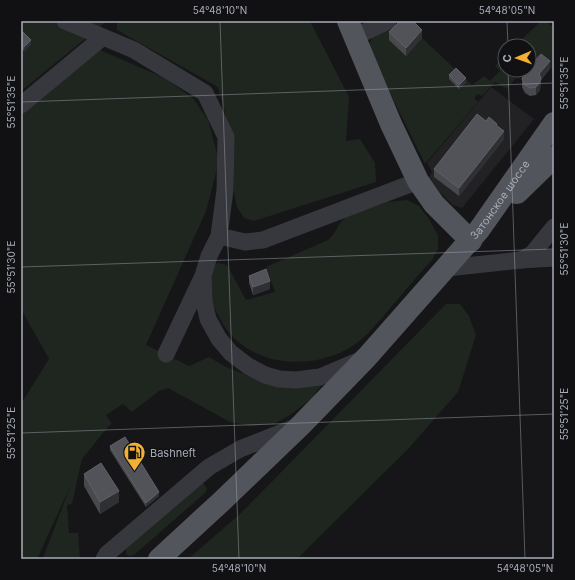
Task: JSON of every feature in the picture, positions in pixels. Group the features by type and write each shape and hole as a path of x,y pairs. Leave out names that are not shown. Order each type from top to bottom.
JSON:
{"main road":[{"path":"159,559 302,425 367,357 475,236 434,204 418,181 391,124 351,29"},
{"name":"Затонское шоссе","path":"475,236 554,123"},
{"name":"Затонское шоссе","path":"475,236 554,157"}],"lane":[{"path":"65,21 134,50 205,93 226,137 225,190 219,236 209,256 203,276 166,354"},
{"path":"351,29 388,21"},
{"path":"21,105 103,37"},
{"path":"219,236 245,242 263,240 418,181"},
{"path":"521,260 532,254 554,227"},
{"path":"447,268 554,258"},
{"path":"203,276 204,301 208,319 219,339 231,354 253,369 265,375 279,379 296,380 320,377 367,357"},
{"path":"104,559 107,554 209,466 240,449 302,425"}],"shaded area":[{"path":"21,21 107,21 21,91"},
{"path":"117,21 310,21 349,97 346,141 360,139 375,163 376,182 254,221 244,218 237,207 234,193 233,142 218,87 117,30"},
{"path":"541,21 545,21 554,28 554,70 537,61 537,38 523,38"},
{"path":"404,22 406,56 422,38 472,85 484,76 490,81 497,74 497,78 516,78 507,89 495,82 482,96 478,94 474,98 478,102 425,164 368,48 373,35"},
{"path":"98,49 164,78 193,98 208,120 219,161 206,211 146,345 189,366 209,357 226,367 269,384 324,382 311,399 290,415 274,424 252,426 230,422 168,388 159,391 132,412 123,404 106,415 112,424 82,459 72,504 67,505 69,533 78,533 80,559 43,558 70,487 37,559 21,559 21,404 49,359 21,309 21,107"},
{"path":"491,87 534,119 462,208 453,205 427,180 432,172 427,163"},
{"path":"407,200 419,206 429,219 438,235 438,249 432,260 373,328 351,347 334,355 316,360 297,362 278,360 260,355 244,346 230,333 219,317 211,297 209,285 212,267 218,263 227,265 246,300 275,292 266,267 328,240 347,216 388,202"},
{"path":"446,304 460,304 469,316 476,335 458,392 409,448 297,559 188,559 240,514"},
{"path":"202,482 207,488 206,492 134,555 129,556 126,554 126,549"}],"building":[{"path":"400,21 413,21 422,30 406,48 389,32"},
{"path":"21,30 31,40 24,47 21,44"},
{"path":"541,54 550,61 539,74 541,78 540,82 536,87 530,88 525,85 522,79 537,78 537,59"},
{"path":"456,68 466,78 459,85 449,75"},
{"path":"477,114 486,121 489,117 504,131 459,188 434,169"},
{"path":"266,269 270,281 253,287 249,276"},
{"path":"125,437 159,492 146,503 110,446"},
{"path":"101,463 119,491 100,502 84,474"}],"place":[{"name":"Bashneft","path":"135,472"}]}
